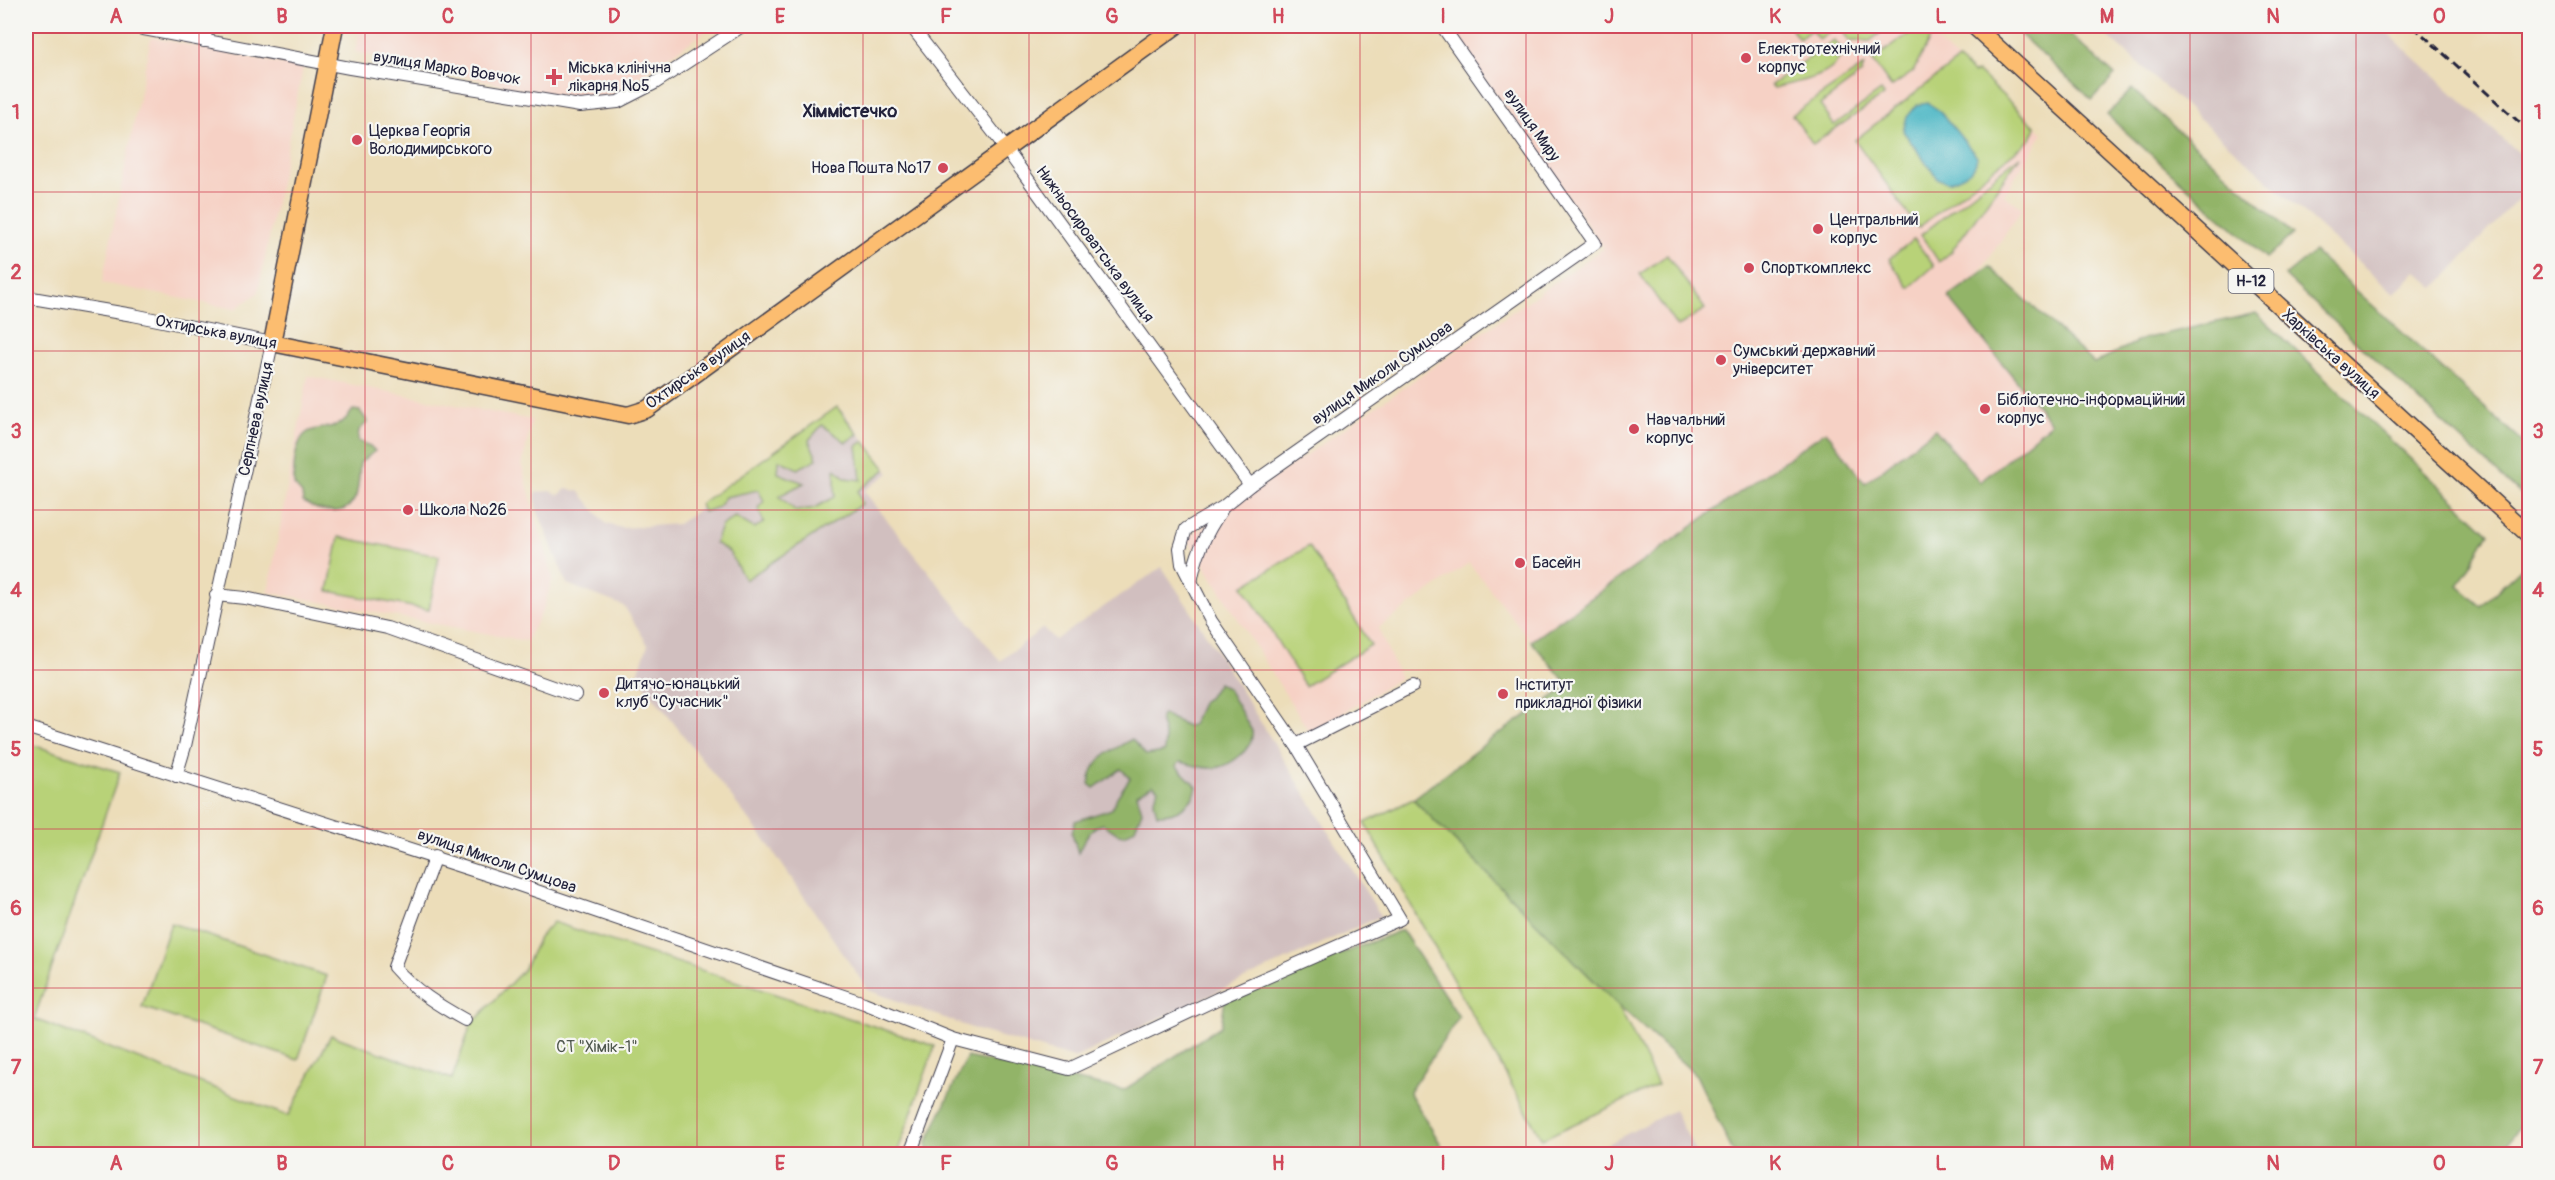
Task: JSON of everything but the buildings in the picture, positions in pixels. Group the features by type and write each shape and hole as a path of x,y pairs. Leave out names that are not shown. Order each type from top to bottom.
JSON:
{"main road":[{"name":"Серпнева вулиця","path":"272,343 335,26"},
{"name":"Охтирська вулиця","path":"272,343 628,415 647,409 1176,26"},
{"name":"Харківська вулиця","path":"1974,26 2529,536"}],"street":[{"name":"вулиця Марко Вовчок","path":"128,26 327,64 580,106 618,102 655,83 742,26"},
{"path":"204,41 207,26"},
{"name":"Нижньосироватська вулиця","path":"911,26 1005,148 1250,485"},
{"name":"вулиця Миру","path":"1442,26 1595,243"},
{"name":"вулиця Миколи Сумцова","path":"1190,584 1182,564 1180,548 1186,528 1223,507 1250,485 1595,243"},
{"name":"Охтирська вулиця","path":"26,297 133,315 272,343"},
{"name":"Серпнева вулиця","path":"176,776 186,746 216,595 272,343"},
{"path":"1223,507 1211,525 1194,565 1190,584 1211,621 1296,745 1413,686"},
{"path":"216,595 245,598 387,628 575,695"},
{"name":"вулиця Миколи Сумцова","path":"26,728 435,856 864,1003 953,1039 1069,1069 1217,999 1400,919 1296,745"},
{"path":"435,856 394,967 409,984 432,1002 465,1020"},
{"path":"910,1155 953,1039"}],"shaded area":[{"name":"Міська клінічна лікарня №5","path":"360,26 714,26 612,95 586,99 540,93 355,52"},
{"name":"Сумський державний університет","path":"1447,26 1919,26 1973,73 1978,72 2043,133 2004,195 2023,208 1977,276 1948,297 2052,423 1980,482 1935,429 1866,483 1825,431 1531,641 1469,563 1378,628 1400,678 1310,733 1187,538 1604,248"},
{"path":"2097,26 2380,26 2529,163 2529,187 2435,288 2416,271 2394,294"},
{"path":"151,37 303,68 258,293 235,309 102,283"},
{"name":"Школа №26","path":"308,376 532,420 522,466 553,578 543,610 526,641 268,592"},
{"path":"842,411 889,473 864,491 1000,661 1043,628 1055,640 1162,567 1381,916 1074,1058 977,1030 868,990 768,844 637,676 648,645 624,606 567,584 536,507 536,492 551,491 559,495 566,489 579,491 606,524 622,528 678,524","holes":["1218,683 1228,689 1252,731 1253,737 1247,749 1226,764 1213,769 1181,762 1154,802 1158,789 1153,785 1137,794 1118,834 1103,824 1097,825 1088,834 1078,852 1072,833 1075,821 1112,809 1130,778 1121,769 1146,755 1164,752 1165,738 1160,719 1163,715 1187,726 1193,725 1203,701 1208,698"]},
{"path":"1674,1110 1697,1154 1587,1154"}],"green space":[{"path":"1789,26 1824,26 1829,33 1819,40 1811,30 1799,39"},
{"path":"1838,26 1889,26 1870,41 1849,40"},
{"path":"1920,26 1931,37 1913,72 1891,87 1872,60"},
{"path":"2011,26 2061,26 2115,75 2092,100"},
{"path":"1834,40 1842,50 1833,67 1816,77 1774,88 1771,85"},
{"path":"1958,60 1973,73 1978,72 2036,127 2031,139 1918,228 1855,140"},
{"path":"1864,66 1861,74 1820,105 1834,125 1881,91 1884,95 1813,144 1792,115"},
{"path":"2132,89 2293,234 2266,258 2107,115"},
{"path":"2020,156 1951,252 1939,262 1921,235"},
{"path":"1914,239 1934,266 1909,288 1889,259"},
{"path":"2314,252 2529,448 2529,502 2285,276"},
{"path":"1667,255 1705,309 1677,327 1640,274"},
{"path":"1990,267 2094,363 2143,339 2256,313 2489,533 2458,586 2481,606 2525,565 2529,569 2529,1114 2499,1154 1734,1154 1696,1075 1618,1005 1413,799 1487,742 1569,686 1531,641 1826,431 1865,483 1935,429 1980,482 2051,423 1948,297"},
{"path":"837,407 858,434 846,442 822,425 809,440 817,459 798,469 779,460 778,473 804,483 779,496 796,511 814,508 835,497 835,468 845,478 861,480 857,446 864,441 886,469 858,491 862,504 745,580 729,552 715,543 721,526 735,517 754,528 764,523 758,508 764,501 758,490 725,497 718,507 703,512 700,504"},
{"path":"353,410 360,411 368,422 359,430 358,441 375,451 360,463 356,496 352,503 339,511 317,509 303,502 302,494 294,485 298,445 307,433 339,424"},
{"path":"339,537 439,556 429,610 328,591"},
{"path":"1309,546 1371,645 1305,686 1243,586"},
{"path":"1218,683 1228,689 1252,731 1250,744 1246,750 1234,760 1220,767 1201,767 1180,762 1176,766 1197,787 1195,794 1187,804 1170,813 1157,814 1154,802 1158,789 1153,785 1137,794 1142,811 1135,828 1125,835 1118,834 1103,824 1098,826 1088,835 1078,853 1072,833 1075,821 1112,809 1130,778 1121,769 1094,788 1089,784 1098,761 1132,739 1146,755 1164,752 1165,738 1160,719 1163,714 1187,726 1192,725 1203,701 1208,698"},
{"name":"СТ \"Хімік-1\"","path":"26,743 120,772 34,1019 288,1116 331,1035 452,1079 471,1025 524,969 539,938 553,922 935,1046 897,1154 26,1154"},
{"path":"1413,799 1618,1005 1658,1085 1542,1139 1365,823"},
{"path":"171,923 327,976 298,1060 142,1007"},
{"path":"1402,930 1459,1017 1409,1092 1443,1148 1455,1154 929,1154 926,1144 967,1057 1124,1090 1221,1026 1225,999"}],"water":[{"path":"1928,103 1940,111 1977,157 1971,170 1949,182 1938,179 1903,131 1907,117 1917,105"}],"railway":[{"path":"2413,26 2530,132"}],"place":[{"name":"Електротехнічний корпус","path":"1746,58"},
{"name":"Міська клінічна лікарня №5","path":"554,77"},
{"name":"Церква Георгія Володимирського","path":"357,140"},
{"name":"Нова Пошта №17","path":"943,168"},
{"name":"Центральний корпус","path":"1818,229"},
{"name":"Спорткомплекс","path":"1749,268"},
{"name":"Сумський державний університет","path":"1721,360"},
{"name":"Бібліотечно-інформаційний корпус","path":"1985,409"},
{"name":"Навчальний корпус","path":"1634,429"},
{"name":"Школа №26","path":"408,510"},
{"name":"Басейн","path":"1520,563"},
{"name":"Дитячо-юнацький клуб \"Сучасник\"","path":"604,693"},
{"name":"Інститут прикладної фізики","path":"1503,694"}],"district":[{"name":"Хіммістечко","path":"850,111"}]}
